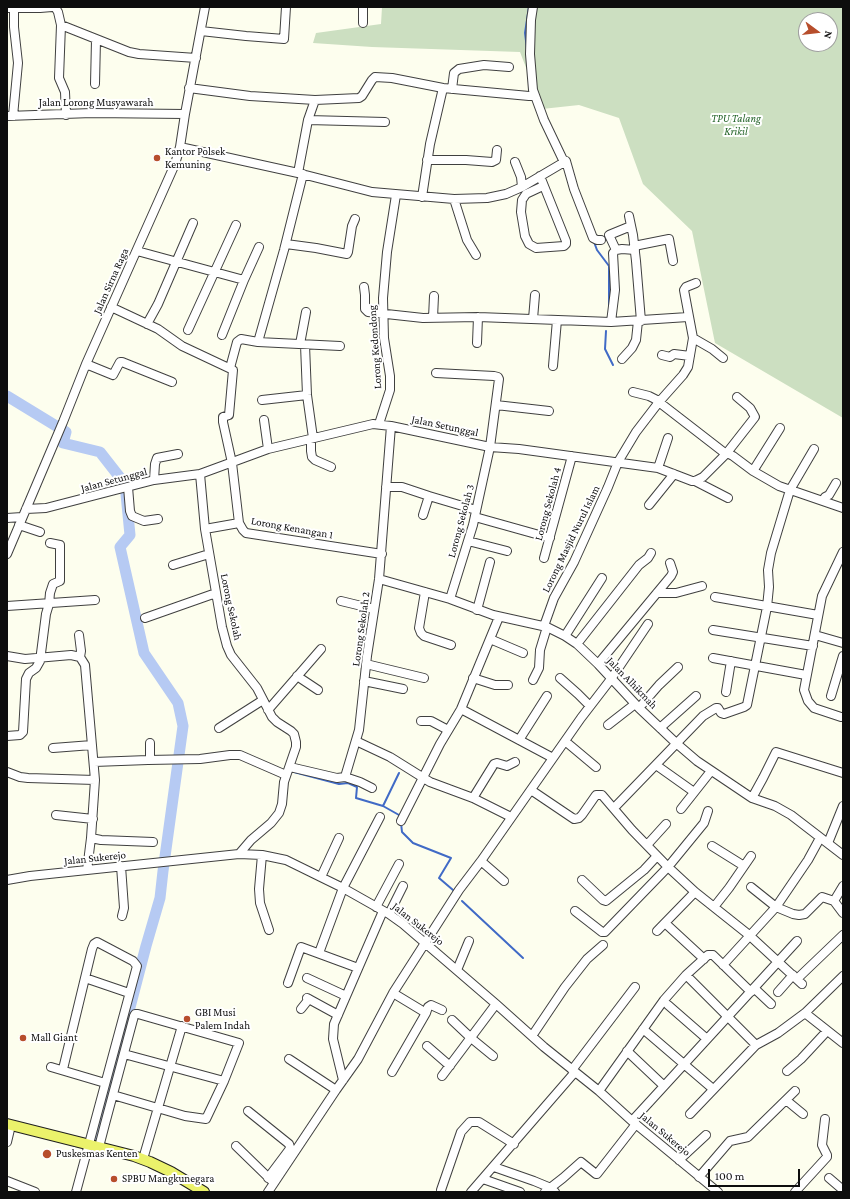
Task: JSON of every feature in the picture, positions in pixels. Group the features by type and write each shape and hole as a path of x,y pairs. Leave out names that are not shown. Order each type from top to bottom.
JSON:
{"main road":[{"path":"9,1124 99,1146 143,1159 171,1172 204,1192"}],"street":[{"path":"10,116 18,63 11,8 54,7 58,12 61,25 59,80 65,92 66,115"},
{"name":"Jalan Sirna Raga","path":"7,554 86,364 175,164 180,147 189,88 205,7"},
{"path":"201,31 246,36 284,38 286,7"},
{"path":"363,7 363,23"},
{"path":"533,7 530,54 532,95 562,163"},
{"path":"61,25 96,40 140,54 196,58"},
{"path":"95,84 96,40"},
{"path":"452,89 454,74 459,69 484,65 509,67"},
{"path":"189,88 250,96 315,100 359,98 365,92 372,80 379,77 443,88 532,95"},
{"path":"422,197 427,160 443,88"},
{"path":"258,342 286,244 300,173 308,120 315,100"},
{"name":"Jalan Lorong Musyawarah","path":"10,116 92,113 185,114"},
{"path":"308,120 385,122"},
{"path":"180,147 300,173 372,192 422,197 486,198 506,194 522,187 566,161 574,189 593,238 601,240"},
{"path":"427,160 492,162 496,160 497,150"},
{"path":"515,162 521,177 522,187"},
{"path":"540,176 566,241 564,246 536,248 529,244 525,236 521,212 522,200 526,194 543,186"},
{"name":"Lorong Kedondong","path":"379,424 389,397 391,382 384,345 383,314 384,288 396,195"},
{"path":"454,198 459,220 467,240 476,255"},
{"path":"622,359 632,348 636,340 640,321 635,248 629,216"},
{"path":"286,244 347,254 352,226 355,219"},
{"path":"147,324 158,304 193,224"},
{"path":"188,330 236,225"},
{"path":"616,250 610,235 631,226"},
{"path":"616,250 635,248 669,239 673,261"},
{"path":"222,335 259,247"},
{"path":"136,250 244,280"},
{"path":"611,322 615,290 612,256 616,250"},
{"path":"696,283 686,287 684,290 693,338 723,358"},
{"path":"364,287 366,311 423,318 478,317 611,322 688,317"},
{"path":"532,319 535,295"},
{"path":"433,318 434,296"},
{"path":"111,307 158,329 182,346 230,368 238,340 241,339 258,342 340,346"},
{"path":"306,312 302,344 312,438 311,451 312,457 315,460 331,467"},
{"path":"477,343 478,317"},
{"path":"553,366 557,320"},
{"name":"Lorong Masjid Nurul Islam","path":"534,680 539,668 540,650 554,598 574,562 618,462 636,432 686,370 693,338"},
{"path":"662,355 670,357 673,354 690,356"},
{"path":"86,364 112,375 120,362 122,362 172,382"},
{"name":"Lorong Kenangan 1","path":"230,368 233,371 229,414 223,417 223,422 232,463 240,527 246,533 382,554"},
{"name":"Lorong Sekolah 3","path":"436,373 497,377 499,380 490,447 476,513 450,599"},
{"path":"633,392 649,396 659,402 726,454 733,456 753,471 790,490 843,508"},
{"path":"262,400 307,395"},
{"path":"696,481 703,477 726,454 755,417 750,408 737,397"},
{"path":"496,405 549,411"},
{"path":"264,420 268,449"},
{"name":"Jalan Setunggal","path":"26,509 46,508 154,480 200,474 268,449 366,425 379,424 490,447 519,449 658,468 686,479 696,481 728,498"},
{"name":"Lorong Sekolah 2","path":"345,777 356,741 360,718 366,664 379,579 391,426"},
{"path":"753,471 780,428"},
{"path":"658,468 668,438"},
{"path":"614,808 703,716 715,708 718,708 723,714 746,706 767,607 769,587 768,570 771,553 790,490 814,450"},
{"path":"154,480 157,458 178,454"},
{"name":"Lorong Sekolah 4","path":"544,558 572,456"},
{"name":"Lorong Sekolah","path":"200,474 205,529 222,626 227,646 231,655 254,684 273,719 291,731 295,737 296,747 288,771"},
{"path":"649,505 674,474"},
{"path":"822,501 825,497 829,496 836,483"},
{"path":"386,487 402,487 550,538"},
{"path":"126,488 132,516 148,521 158,519"},
{"path":"423,514 429,496"},
{"path":"7,518 21,521 40,532"},
{"path":"205,529 239,523"},
{"path":"468,541 507,551"},
{"path":"7,736 20,735 23,732 26,679 27,675 36,668 40,658 50,593 53,584 55,582 59,582 61,579 60,545 50,543"},
{"path":"841,717 816,710 808,701 804,690 822,596 843,552"},
{"path":"577,644 639,565 648,558 651,553"},
{"path":"173,565 209,554"},
{"path":"477,610 490,562"},
{"path":"598,664 673,573 670,563"},
{"path":"565,636 602,578"},
{"name":"Jalan Alhikmah","path":"379,579 450,599 499,617 546,627 565,636 577,644 598,664 637,706 676,743 711,771 752,798 782,809 843,855"},
{"path":"657,593 676,593 702,586"},
{"path":"425,592 420,632 424,636 451,645"},
{"path":"145,618 216,593"},
{"path":"715,597 818,615"},
{"path":"7,606 95,600"},
{"path":"341,601 374,609"},
{"path":"401,821 448,730 461,709 499,617"},
{"path":"271,1180 336,1090 364,1048 393,992 459,890 590,706 611,679 648,624"},
{"path":"712,630 813,646"},
{"path":"79,635 81,651 80,657 84,665 95,780 93,819 87,870"},
{"path":"815,635 843,643"},
{"path":"490,639 523,653"},
{"path":"268,710 321,649"},
{"path":"7,656 25,660 71,655 80,657"},
{"path":"831,696 843,656"},
{"path":"713,658 806,676"},
{"path":"726,692 731,661"},
{"path":"366,664 424,678"},
{"path":"608,726 637,706 678,668"},
{"path":"298,676 318,690"},
{"path":"473,678 494,685 508,685"},
{"path":"560,678 590,706"},
{"path":"364,681 403,689"},
{"path":"519,740 547,696"},
{"path":"660,728 696,696"},
{"path":"219,728 263,700"},
{"path":"461,709 553,758"},
{"path":"421,721 431,721 448,730"},
{"path":"356,741 390,757 436,785 473,798 511,817"},
{"path":"565,742 596,767"},
{"path":"148,760 150,758 150,743"},
{"path":"53,748 92,745"},
{"path":"752,798 776,752 843,773"},
{"path":"94,762 208,759 230,755 240,755 288,771 336,778 345,777 372,788"},
{"path":"473,798 494,764 497,763 507,766 515,762"},
{"path":"656,766 694,792"},
{"path":"239,854 251,840 271,823 279,813 288,771"},
{"path":"682,809 711,771"},
{"path":"7,772 20,777 28,778 95,780"},
{"path":"531,790 572,818 579,818 598,794 602,795 632,830 668,867 695,892 749,935 798,980"},
{"path":"828,843 843,806"},
{"path":"576,911 604,932 668,867 704,823 708,811"},
{"path":"56,815 93,819"},
{"path":"320,953 342,888 380,817"},
{"path":"647,845 666,824"},
{"path":"91,838 102,840 153,842"},
{"path":"321,877 339,838"},
{"path":"723,965 776,907 804,866 820,838"},
{"path":"712,846 744,866"},
{"name":"Jalan Sukerejo","path":"7,880 30,876 239,854 262,855 286,860 383,910 425,942 544,1048 599,1091 699,1178 718,1192"},
{"path":"262,855 259,889 260,903 269,930"},
{"path":"582,880 603,900 606,901 644,870 657,856"},
{"path":"714,907 751,856"},
{"path":"481,861 504,881"},
{"path":"343,1080 332,1036 334,1024 383,910 399,864"},
{"path":"120,866 124,908 122,916"},
{"path":"383,910 403,886"},
{"path":"834,901 843,886"},
{"path":"751,887 776,907 788,913 799,915 805,914 820,897 834,901 843,913"},
{"path":"656,931 695,892"},
{"path":"665,923 704,959"},
{"path":"778,992 798,980 843,935"},
{"path":"457,970 469,941"},
{"path":"494,1167 550,1191 580,1162 597,1174 634,1122 664,1086 797,941"},
{"path":"63,1069 92,949 94,944 97,942 133,960 136,964 136,970 76,1192"},
{"path":"532,1036 565,987 587,959 603,945"},
{"path":"288,983 300,948 320,953 358,968"},
{"path":"599,1091 664,1000 709,954 712,954 723,965 771,1004"},
{"path":"686,976 756,1045"},
{"path":"690,1114 712,1089 756,1045 772,1037 806,1013 843,976"},
{"path":"85,978 129,993"},
{"path":"307,978 346,996"},
{"path":"471,1192 514,1144 573,1071 635,987"},
{"path":"393,992 426,1013"},
{"path":"301,1009 308,999 338,1015"},
{"path":"442,1076 496,1004"},
{"path":"392,1072 428,1007 430,1005 442,1010"},
{"path":"668,1005 708,1039"},
{"path":"806,1013 843,1043"},
{"path":"99,1146 134,1016 136,1014 239,1043 224,1081 206,1119 191,1117 113,1095"},
{"path":"452,1020 493,1056"},
{"path":"143,1159 182,1026"},
{"path":"643,1029 712,1089"},
{"path":"787,1071 801,1060 827,1031"},
{"path":"427,1046 450,1066"},
{"path":"627,1051 664,1086"},
{"path":"124,1054 224,1081"},
{"path":"288,1059 336,1090"},
{"path":"51,1067 63,1069 105,1083"},
{"path":"699,1178 730,1141 748,1137 795,1091"},
{"path":"786,1100 803,1114"},
{"path":"248,1111 289,1144 290,1147 271,1180 268,1192"},
{"path":"795,1192 827,1157 822,1145 825,1119"},
{"path":"441,1190 461,1132 470,1122 479,1122 514,1144"},
{"path":"7,1142 9,1124"},
{"path":"679,1160 706,1135"},
{"path":"236,1146 271,1180"},
{"path":"829,1178 843,1190"},
{"path":"483,1179 520,1192"},
{"path":"7,1181 35,1192"}],"green space":[{"name":"TPU Talang Krikil","path":"382,7 843,7 843,418 715,343 692,231 643,184 619,118 579,105 542,109 520,52 372,47 313,43 316,33 381,24"}],"waterway":[{"path":"527,49 525,33 529,7"},
{"path":"594,242 597,250 609,266 609,307"},
{"path":"606,331 605,349 613,365"},
{"path":"7,396 66,432 63,443 100,452 125,484 130,535 120,547 144,653 178,703 183,726 160,898 94,1145"},
{"path":"290,771 339,784 348,783 357,787 356,798 383,806 399,815 399,817"},
{"path":"383,806 399,773"},
{"path":"401,823 402,832 413,843 451,858 439,878 453,890"},
{"path":"462,901 523,958"}],"place":[{"name":"Kantor Polsek Kemuning","path":"157,158"},
{"name":"GBI Musi Palem Indah","path":"187,1019"},
{"name":"Mall Giant","path":"23,1038"},
{"name":"Puskesmas Kenten","path":"47,1154"},
{"name":"SPBU Mangkunegara","path":"114,1179"}]}
